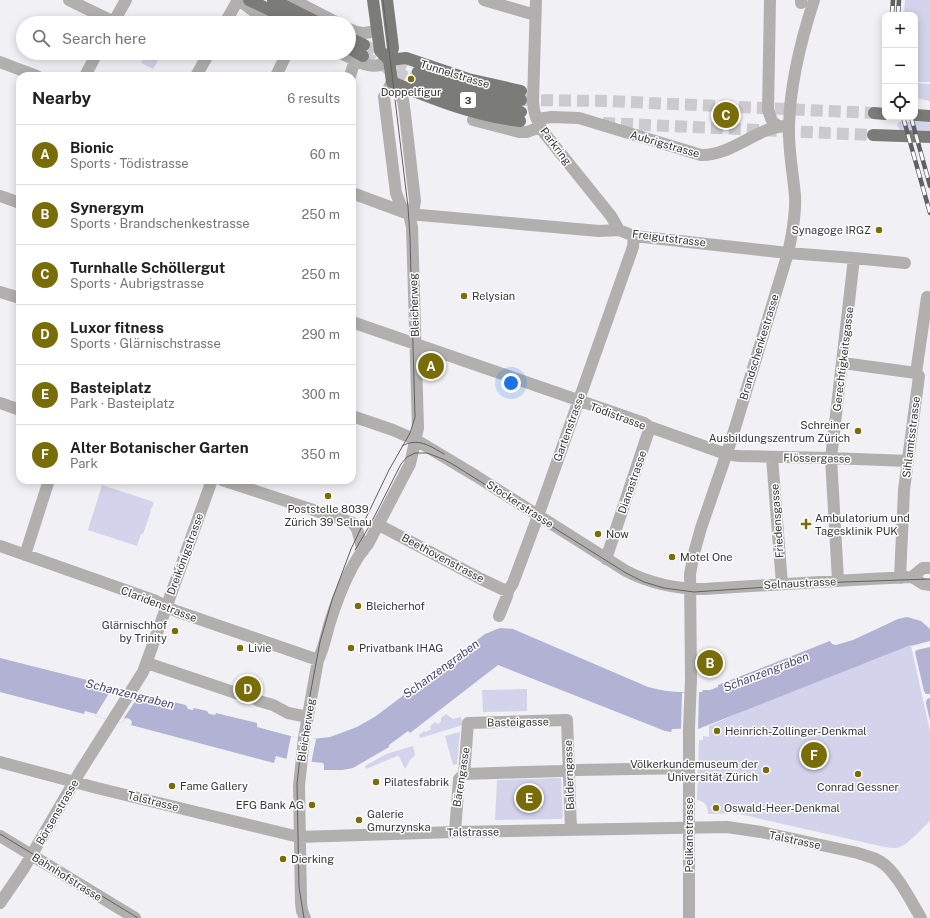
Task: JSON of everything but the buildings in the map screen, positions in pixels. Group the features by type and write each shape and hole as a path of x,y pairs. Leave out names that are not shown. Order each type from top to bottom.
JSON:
{"main road":[{"path":"249,0 283,16"},
{"path":"272,0 305,16"},
{"path":"373,0 380,52 389,60 393,48 387,0"},
{"path":"356,47 361,54"},
{"path":"356,52 361,54"},
{"name":"Tunnelstrasse","path":"389,60 406,58 468,79 521,106"},
{"name":"Bleicherweg","path":"389,60 392,82"},
{"name":"Tunnelstrasse","path":"418,78 444,93 482,104 521,106"},
{"path":"392,82 436,100 493,117 521,106"},
{"path":"918,115 930,116"},
{"path":"873,135 930,137"}],"street":[{"path":"69,0 102,16"},
{"path":"117,16 126,0"},
{"path":"229,16 239,0 252,10 264,16"},
{"path":"293,0 324,16"},
{"path":"484,0 535,15"},
{"name":"Parkring","path":"536,0 532,101 538,123 611,216 619,230"},
{"path":"770,0 768,110 772,120 783,126"},
{"name":"Brandschenkestrasse","path":"689,729 691,692 690,574 701,528 726,454 788,253 793,225 795,197 783,126 795,72 814,0"},
{"path":"356,32 363,34 377,30"},
{"path":"356,54 361,54"},
{"path":"361,54 366,65 374,67 389,60"},
{"path":"352,72 361,54"},
{"path":"87,72 93,60"},
{"path":"198,72 205,60"},
{"path":"278,72 283,60"},
{"path":"0,62 26,72"},
{"name":"Bleicherweg","path":"305,918 302,911 301,898 299,786 304,738 318,660 344,585 368,544 410,464 418,428 412,227 409,214 401,206 396,192 384,97 392,82"},
{"name":"Bleicherweg","path":"392,82 403,100 405,114 415,201 414,207 409,214"},
{"name":"Aubrigstrasse","path":"473,120 519,132 527,132 538,123 552,117 580,118 700,155 720,153 783,126"},
{"name":"Freigutstrasse","path":"356,194 409,214 599,231 619,230 634,236 788,253 905,263"},
{"path":"0,196 16,202"},
{"name":"Gartenstrasse","path":"499,616 538,516 633,247 634,236"},
{"name":"Gerechtigkeitsgasse","path":"838,580 831,458 854,258"},
{"path":"0,292 16,297"},
{"name":"Sihlamtsstrasse","path":"906,578 904,497 919,376 916,373 927,297"},
{"name":"Tödistrasse","path":"356,323 644,423 650,427 726,454"},
{"path":"843,364 916,373"},
{"path":"0,403 16,409"},
{"name":"Stockerstrasse","path":"356,417 416,440 476,476 626,572 649,582 668,587 689,589"},
{"name":"Dianastrasse","path":"606,559 650,427"},
{"name":"Flössergasse","path":"726,454 739,456 908,461"},
{"name":"Friedensgasse","path":"772,457 782,584"},
{"path":"25,555 48,484"},
{"name":"Dreikönigstrasse","path":"129,694 147,663 211,484"},
{"path":"234,484 353,523 357,529 363,551"},
{"name":"Beethovenstrasse","path":"378,525 481,579 502,589 508,590"},
{"name":"Claridenstrasse","path":"0,546 154,600 176,611 318,660"},
{"name":"Selnaustrasse","path":"906,578 923,568 930,568"},
{"name":"Selnaustrasse","path":"689,589 838,580 906,578 930,586"},
{"path":"147,663 236,693"},
{"name":"Börsenstrasse","path":"0,903 32,855 74,782 129,694"},
{"path":"259,700 273,705 288,714 308,717"},
{"name":"Basteigasse","path":"468,723 568,720"},
{"name":"Balderngasse","path":"568,720 571,830"},
{"name":"Bärengasse","path":"454,832 458,779 464,774 468,723"},
{"name":"Pelikanstrasse","path":"689,729 689,918"},
{"name":"Talstrasse","path":"0,762 74,782 299,837 689,827 736,828 843,850 876,859 890,869 922,918"},
{"path":"464,774 602,769 689,768"},
{"name":"Bahnhofstrasse","path":"0,836 135,918"}],"shaded area":[{"path":"905,0 930,0 930,82 918,82 918,12 904,12"},
{"path":"142,60 158,60 153,69 141,63"},
{"path":"918,83 930,84 930,101 918,98"},
{"path":"899,122 927,122 930,123 930,131 900,130 897,125"},
{"path":"102,485 154,503 137,546 88,530"},
{"path":"911,645 930,732 930,821 905,844 896,848 886,847 735,813 708,814 706,804 697,800 699,740 703,740 703,736 709,737 709,726 745,710"},
{"path":"527,689 527,711 483,712 482,690"},
{"path":"446,714 453,719 461,717 463,725 420,738 419,735 424,731 426,732 431,729 430,726 435,722 438,724 441,721 441,718"},
{"path":"460,732 457,764 453,765 445,736"},
{"path":"413,746 415,755 405,769 399,756 397,756 366,769 365,766 386,754"},
{"path":"561,778 563,817 561,819 495,820 497,780"}],"water":[{"name":"Schanzengraben","path":"907,617 921,621 930,629 930,732 911,645 698,729 672,729 671,732 665,731 498,665 410,733 408,731 389,745 389,747 353,768 342,770 324,770 323,763 287,759 276,756 274,763 131,725 132,722 130,719 126,718 122,723 95,716 96,714 85,711 84,714 0,692 0,658 103,684 101,690 146,701 149,699 147,696 186,705 188,709 193,710 194,708 207,711 209,714 215,715 216,713 257,723 257,727 298,738 312,739 330,737 357,727 376,716 485,634 500,628 513,629 648,687 668,691 702,692 703,690 710,690 718,687 718,685 830,641 832,644 836,645 853,640 898,619"}],"pier":[{"path":"930,641 930,647 917,650 915,652 924,691 926,694 930,694 930,698 927,699 926,703 930,721 930,732 911,646"},
{"path":"111,690 138,697 122,723 95,716"},
{"path":"699,692 698,729 681,729 682,693"},
{"path":"291,736 316,739 311,764 286,761"}],"tunnel":[{"path":"364,45 418,72"},
{"path":"363,56 418,83"},
{"path":"523,100 607,101 874,113"},
{"path":"603,123 873,135"},
{"path":"236,693 259,701"}],"tram line":[{"path":"304,918 299,887 297,784 302,738 320,642 332,600 351,549 389,470 410,433 415,417 408,207 383,0"},
{"path":"402,446 408,443 419,442 444,454"},
{"path":"355,550 370,525 401,464 407,457 415,453 427,453 454,465 626,573 644,582 664,588 694,592 843,582 930,579"},
{"path":"0,834 138,918"}],"railway":[{"path":"892,12 893,0"},
{"path":"898,12 899,0"},
{"path":"904,120 930,213"},
{"path":"912,120 930,186"}],"place":[{"name":"Doppelfigur","path":"411,79"},
{"name":"Turnhalle Schöllergut","path":"726,115"},
{"name":"Synagoge IRGZ","path":"879,230"},
{"name":"Relysian","path":"464,296"},
{"name":"Bionic","path":"431,366"},
{"name":"Schreiner Ausbildungszentrum Zürich","path":"858,431"},
{"name":"Poststelle 8039 Zürich 39 Selnau","path":"328,496"},
{"name":"Ambulatorium und Tagesklinik PUK","path":"806,524"},
{"name":"Now","path":"598,534"},
{"name":"Motel One","path":"672,557"},
{"name":"Bleicherhof","path":"358,606"},
{"name":"Glärnischhof by Trinity","path":"175,631"},
{"name":"Livie","path":"240,648"},
{"name":"Privatbank IHAG","path":"351,648"},
{"name":"Synergym","path":"710,663"},
{"name":"Luxor fitness","path":"248,689"},
{"name":"Heinrich-Zollinger-Denkmal","path":"717,731"},
{"name":"Alter Botanischer Garten","path":"814,755"},
{"name":"Völkerkundemuseum der Universität Zürich","path":"766,770"},
{"name":"Conrad Gessner","path":"858,774"},
{"name":"Pilatesfabrik","path":"376,782"},
{"name":"Fame Gallery","path":"172,786"},
{"name":"Basteiplatz","path":"529,798"},
{"name":"EFG Bank AG","path":"312,805"},
{"name":"Oswald-Heer-Denkmal","path":"716,808"},
{"name":"Galerie Gmurzynska","path":"359,820"},
{"name":"Dierking","path":"283,859"}]}
